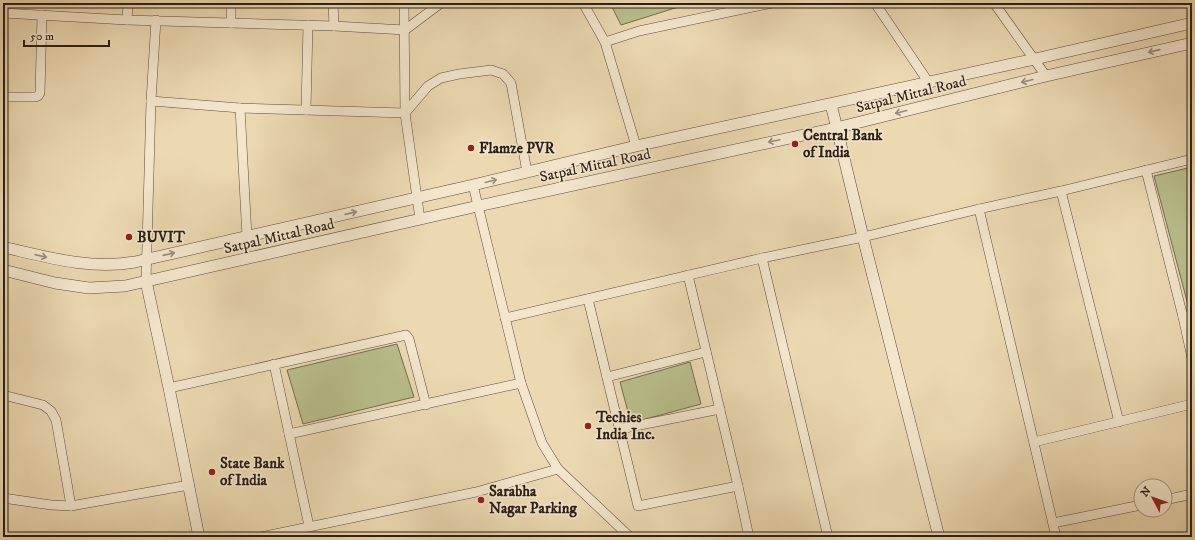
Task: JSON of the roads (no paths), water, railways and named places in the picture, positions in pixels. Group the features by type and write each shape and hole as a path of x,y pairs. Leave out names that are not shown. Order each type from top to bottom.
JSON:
{"street":[{"path":"127,20 128,3"},
{"path":"231,3 231,23"},
{"path":"333,3 334,26"},
{"path":"404,3 406,112 420,219"},
{"path":"3,14 405,30 441,3"},
{"path":"604,42 639,31 772,3"},
{"path":"875,3 929,83"},
{"path":"994,3 1046,76"},
{"path":"587,5 604,42 636,146"},
{"path":"3,97 35,97 40,93 42,15"},
{"path":"156,20 151,101 146,281 189,484 198,537"},
{"name":"Satpal Mittal Road","path":"3,247 61,260 82,263 125,264 417,198 636,146 1035,60 1192,23"},
{"path":"306,110 308,25"},
{"name":"Satpal Mittal Road","path":"3,270 89,288 125,286 478,206 836,128 1046,76 1192,43"},
{"path":"406,112 428,86 441,78 491,70 503,74 511,83 527,172"},
{"path":"151,101 240,108 406,112"},
{"path":"831,104 862,237 939,537"},
{"path":"240,108 247,237"},
{"path":"505,318 762,258 862,237 1061,191 1192,159"},
{"path":"1146,170 1188,316 1192,358"},
{"path":"473,185 521,383 542,443 558,469 630,537"},
{"path":"1061,191 1119,422"},
{"path":"979,209 1056,537"},
{"path":"762,258 828,537"},
{"path":"688,275 749,537"},
{"path":"588,299 638,506 738,486"},
{"path":"169,388 406,335 426,405"},
{"path":"607,377 706,352"},
{"path":"274,364 309,526"},
{"path":"289,434 521,383"},
{"path":"3,395 43,405 51,411 56,420 71,506"},
{"path":"1034,442 1192,404"},
{"path":"620,429 720,408"},
{"path":"261,537 476,492 558,469"},
{"path":"3,498 52,505 71,506 189,484"},
{"path":"1173,498 1192,494"},
{"path":"1053,524 1133,507"}],"place":[{"name":"Central Bank of India","path":"795,144"},
{"name":"Flamze PVR","path":"471,148"},
{"name":"BUVIT","path":"129,237"},
{"name":"Techies India Inc.","path":"588,426"},
{"name":"State Bank of India","path":"212,472"},
{"name":"Sarabha Nagar Parking","path":"481,500"}]}
